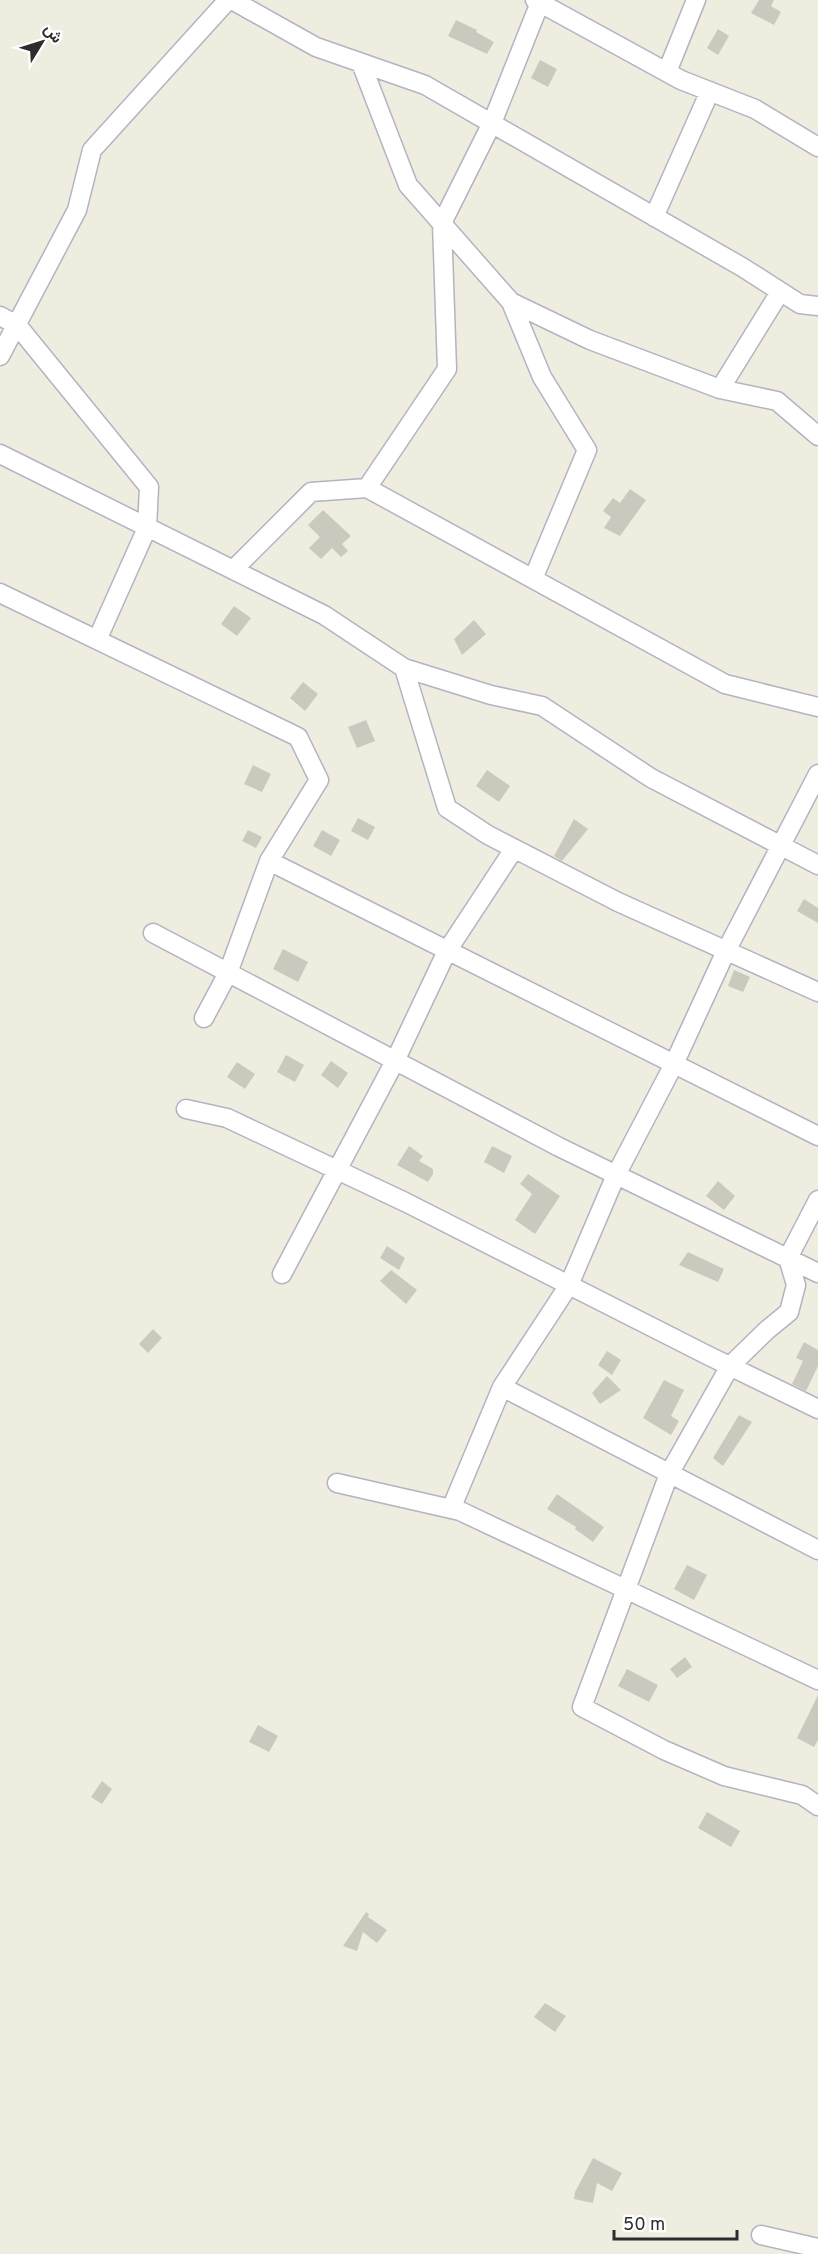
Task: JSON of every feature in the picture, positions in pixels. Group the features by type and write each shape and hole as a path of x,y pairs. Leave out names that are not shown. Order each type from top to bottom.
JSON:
{"street":[{"path":"0,356 77,210 92,150 230,0 316,47 425,85 742,267 800,304 818,306"},
{"path":"667,72 696,0"},
{"path":"367,488 447,369 442,223 492,123 538,1 681,80 756,109 818,147"},
{"path":"362,63 408,185 511,302 542,377 587,450 533,579"},
{"path":"654,217 710,91"},
{"path":"720,389 780,291"},
{"path":"511,302 590,340 720,389 777,401 818,436"},
{"path":"0,316 17,325 149,487 147,528 97,640"},
{"path":"0,454 324,615 404,668 491,695 542,706 651,778 818,865"},
{"path":"233,570 310,492 367,488 725,684 818,707"},
{"path":"0,593 298,737 319,780 268,861 228,973 204,1018"},
{"path":"404,668 447,808 488,835 618,902 818,992"},
{"path":"451,1509 502,1387 569,1285 616,1175 674,1064 726,951 818,774"},
{"path":"282,1274 395,1061 447,951 514,849"},
{"path":"268,861 818,1136"},
{"path":"153,933 559,1147 818,1273"},
{"path":"186,1109 226,1118 405,1202 818,1409"},
{"path":"818,1200 788,1258 796,1285 789,1312 730,1366 669,1474 582,1707 664,1750 724,1776 802,1795 818,1806"},
{"path":"502,1387 818,1550"},
{"path":"337,1483 460,1511 818,1680"},
{"path":"761,2235 818,2248"}],"building":[{"path":"759,0 774,0 771,6 781,12 774,25 751,13"},
{"path":"456,20 477,30 476,32 494,42 487,54 448,36"},
{"path":"718,29 729,36 718,55 707,48"},
{"path":"540,60 557,69 548,87 531,78"},
{"path":"630,489 646,500 620,536 604,528 611,517 603,511 613,498 620,503"},
{"path":"323,510 351,536 342,544 348,551 341,557 332,548 321,559 309,548 320,537 308,525"},
{"path":"234,606 251,618 237,636 221,624"},
{"path":"474,620 486,634 462,655 454,639"},
{"path":"303,682 318,694 305,711 290,698"},
{"path":"366,720 375,741 357,748 348,727"},
{"path":"253,765 271,774 262,792 244,784"},
{"path":"487,770 510,786 499,802 476,786"},
{"path":"358,818 375,827 368,840 351,831"},
{"path":"574,819 588,829 562,861 554,856"},
{"path":"248,830 262,837 256,848 242,841"},
{"path":"322,830 340,840 331,856 313,846"},
{"path":"804,899 818,908 818,923 797,911"},
{"path":"283,949 308,962 298,982 273,969"},
{"path":"734,970 750,977 743,992 728,986"},
{"path":"286,1055 304,1065 295,1082 277,1072"},
{"path":"331,1061 348,1073 338,1088 321,1075"},
{"path":"237,1062 255,1074 245,1089 227,1077"},
{"path":"409,1146 423,1156 419,1161 433,1169 428,1182 397,1165"},
{"path":"492,1146 512,1156 504,1173 484,1162"},
{"path":"528,1174 560,1196 535,1234 515,1220 532,1194 520,1184"},
{"path":"718,1181 735,1196 724,1210 706,1196"},
{"path":"387,1246 405,1258 399,1270 380,1258"},
{"path":"688,1252 724,1269 718,1282 679,1265"},
{"path":"391,1270 417,1290 406,1304 380,1281"},
{"path":"153,1329 162,1338 148,1353 139,1344"},
{"path":"804,1342 818,1350 818,1366 806,1391 792,1384 803,1361 796,1358"},
{"path":"607,1351 621,1360 612,1375 598,1365"},
{"path":"607,1376 621,1390 600,1404 592,1393"},
{"path":"664,1380 684,1390 671,1416 679,1421 671,1435 643,1418"},
{"path":"739,1415 752,1422 723,1466 713,1458"},
{"path":"557,1494 604,1527 593,1542 575,1529 576,1527 547,1509"},
{"path":"687,1565 707,1575 694,1600 674,1589"},
{"path":"685,1657 692,1667 677,1678 670,1669"},
{"path":"627,1669 658,1685 649,1702 618,1686"},
{"path":"818,1695 818,1740 814,1747 797,1738"},
{"path":"258,1725 278,1736 269,1752 249,1742"},
{"path":"102,1781 112,1789 102,1804 91,1797"},
{"path":"707,1812 740,1831 731,1847 698,1828"},
{"path":"366,1912 369,1914 368,1917 387,1930 377,1943 363,1932 357,1951 343,1946"},
{"path":"545,2003 566,2016 555,2032 534,2017"},
{"path":"593,2158 622,2173 612,2191 597,2183 593,2203 574,2199 575,2192"}]}
